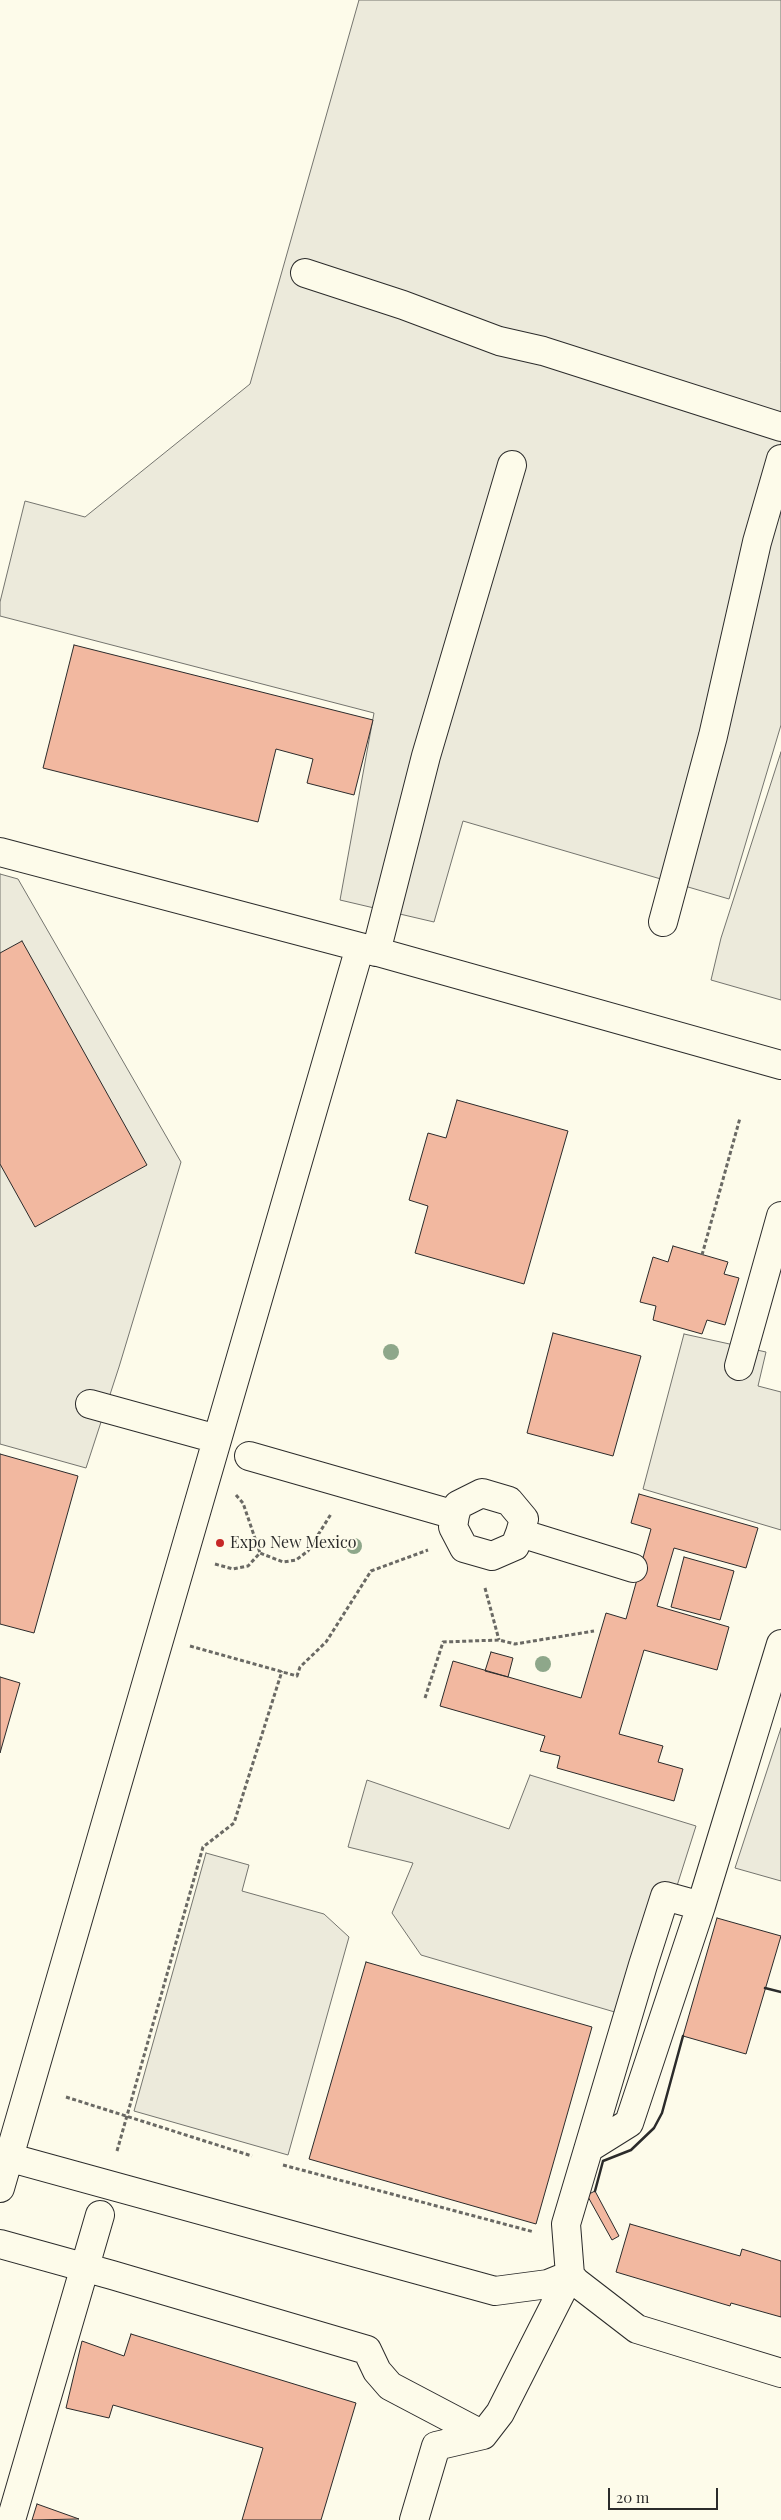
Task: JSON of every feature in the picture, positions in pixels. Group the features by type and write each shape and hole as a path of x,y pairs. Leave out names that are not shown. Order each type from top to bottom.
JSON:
{"street":[{"path":"305,273 403,305 499,341 544,351 781,427"},
{"path":"663,922 713,736 757,542 781,459"},
{"path":"0,2188 4,2156 160,1637 217,1439 368,950 512,465"},
{"path":"0,852 368,950 781,1065"},
{"path":"739,1366 781,1216"},
{"path":"90,1404 217,1439"},
{"path":"249,1456 353,1486 457,1527"},
{"path":"482,1493 509,1501 524,1519 520,1533 515,1546 492,1556 464,1548 457,1527 458,1505 482,1493"},
{"path":"520,1533 633,1568"},
{"path":"588,2148 629,2123 701,1906 781,1644"},
{"path":"414,2520 436,2446 483,2436 500,2412 570,2275 566,2224 664,1896 701,1906"},
{"path":"4,2156 495,2291 548,2284 570,2275"},
{"path":"11,2520 100,2214"},
{"path":"0,2244 367,2350 377,2371 390,2386 483,2436"},
{"path":"570,2275 576,2282 637,2329 781,2373"}],"path":[{"path":"702,1254 740,1118"},
{"path":"204,1484 237,1495 243,1503 260,1553 283,1562 296,1560 308,1551 324,1524 353,1486"},
{"path":"160,1637 296,1676 300,1667 326,1642 371,1571 457,1527"},
{"path":"183,1555 233,1568 248,1566 260,1553"},
{"path":"425,1698 443,1642 499,1640 515,1644 594,1632"},
{"path":"117,2151 203,1847 234,1823 282,1672"},
{"path":"66,2097 252,2156"},
{"path":"283,2165 567,2241"}],"shaded area":[{"path":"359,0 781,0 781,725 729,899 463,821 434,922 340,900 374,713 0,616 0,602 25,501 85,517 250,384"},
{"path":"781,752 781,1000 711,980 721,938"},
{"path":"0,874 18,879 181,1162 119,1367 86,1468 0,1444"},
{"path":"684,1334 766,1352 758,1386 781,1392 781,1530 643,1489"},
{"path":"781,1728 781,1881 735,1868"},
{"path":"530,1775 696,1826 635,2018 421,1955 392,1913 413,1863 348,1847 367,1780 509,1829"},
{"path":"206,1853 249,1865 242,1891 324,1914 349,1937 288,2155 134,2111"}],"building":[{"path":"74,645 373,720 354,795 307,783 313,759 276,749 258,822 43,768"},
{"path":"22,941 147,1165 35,1227 0,1164 0,953"},
{"path":"457,1100 568,1131 524,1284 415,1253 428,1206 409,1200 428,1133 446,1138"},
{"path":"673,1246 728,1262 724,1274 739,1278 725,1325 707,1320 702,1334 653,1320 656,1306 640,1302 653,1257 668,1262"},
{"path":"553,1333 641,1356 613,1456 527,1433"},
{"path":"0,1454 78,1476 34,1633 0,1624"},
{"path":"639,1494 758,1528 746,1568 674,1548 657,1606 729,1627 717,1670 644,1650 619,1734 663,1746 658,1762 683,1769 674,1801 557,1768 560,1756 540,1751 545,1736 440,1706 453,1661 581,1698 606,1613 626,1619 651,1529 631,1523"},
{"path":"684,1557 734,1571 720,1620 671,1607"},
{"path":"491,1652 513,1658 508,1677 485,1671"},
{"path":"0,1677 20,1683 0,1753"},
{"path":"717,1918 781,1936 746,2054 683,2036"},
{"path":"366,1962 592,2027 536,2224 309,2159"},
{"path":"595,2191 619,2236 612,2240 587,2195"},
{"path":"630,2224 740,2256 742,2249 781,2261 781,2317 731,2303 730,2306 616,2272"},
{"path":"131,2334 356,2403 321,2520 242,2520 263,2448 113,2405 109,2418 66,2408 82,2341 124,2356"},
{"path":"37,2504 79,2519 32,2520"}],"wall":[{"path":"765,1988 781,1992"},
{"path":"595,2191 603,2161 631,2150 654,2128 662,2113 683,2036"}],"place":[{"name":"Expo New Mexico","path":"220,1543"}]}
